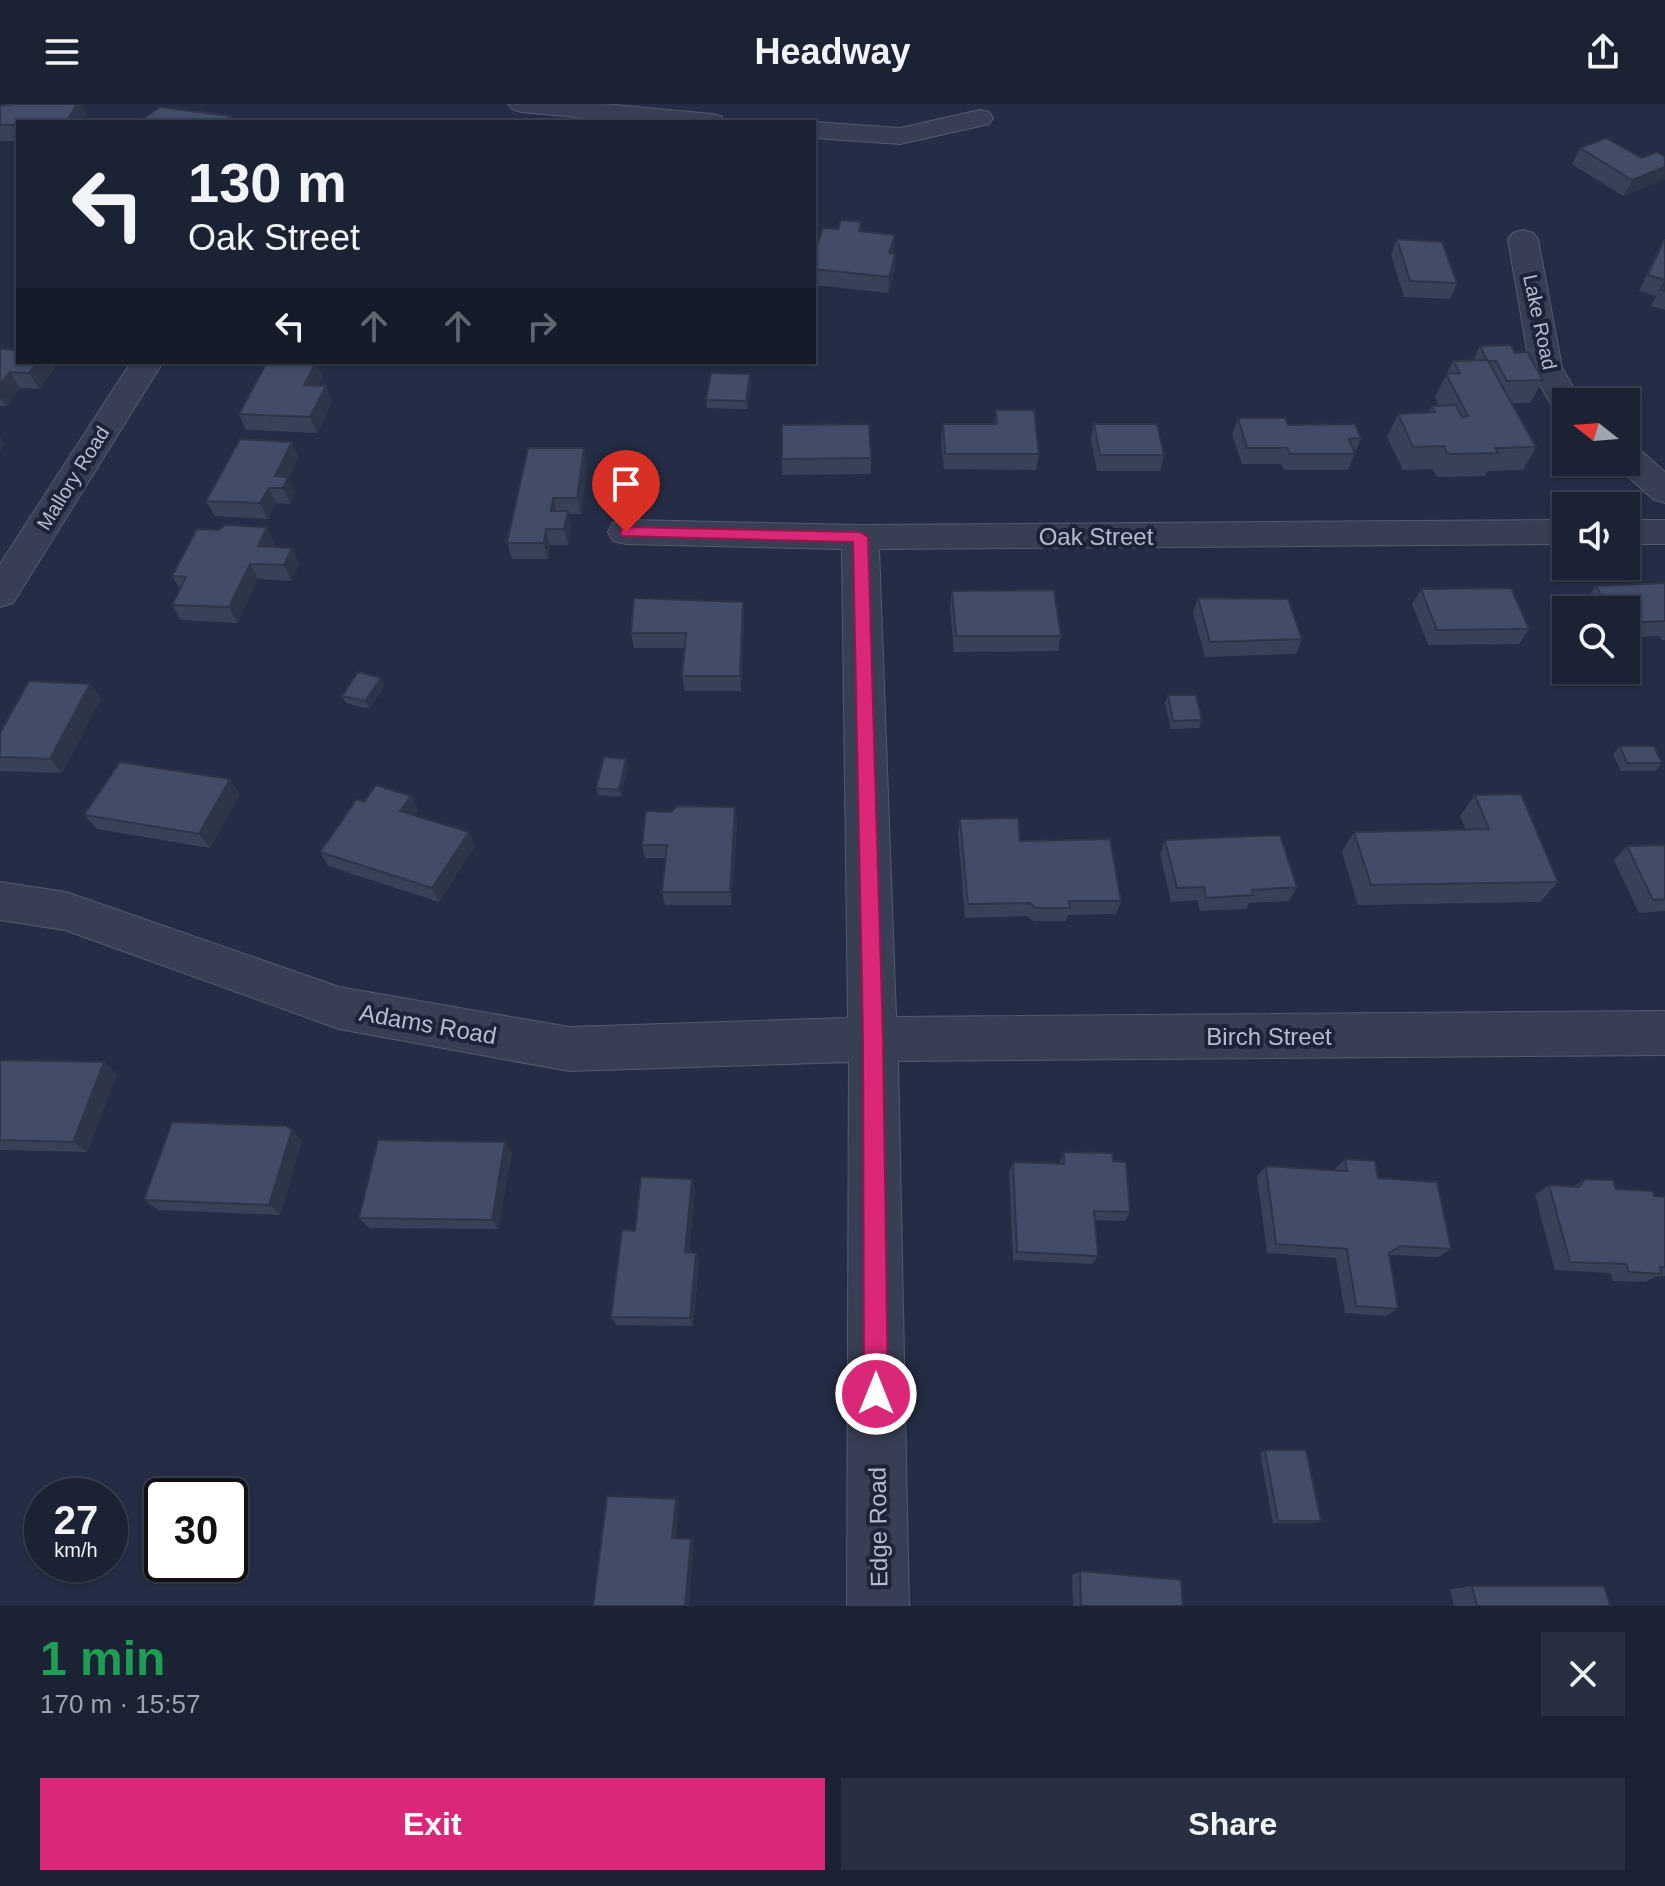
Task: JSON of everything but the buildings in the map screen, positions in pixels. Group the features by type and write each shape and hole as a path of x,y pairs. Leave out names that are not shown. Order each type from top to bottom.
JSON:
{"street":[{"path":"521,104 691,120"},
{"path":"816,130 900,136 980,118"},
{"name":"Lake Road","path":"1523,239 1546,368 1558,388"},
{"name":"Mallory Road","path":"0,594 146,364"},
{"path":"1640,469 1665,491"},
{"name":"Oak Street","path":"626,532 860,537 1552,532"},
{"path":"1640,532 1665,532"},
{"name":"Edge Road","path":"860,537 873,1039 878,1606"},
{"name":"Adams Road","path":"0,901 66,911 339,1008 569,1049 873,1039"},
{"name":"Birch Street","path":"873,1039 1665,1033"}],"route":[{"path":"626,532 860,537 873,1039 876,1394"}]}
